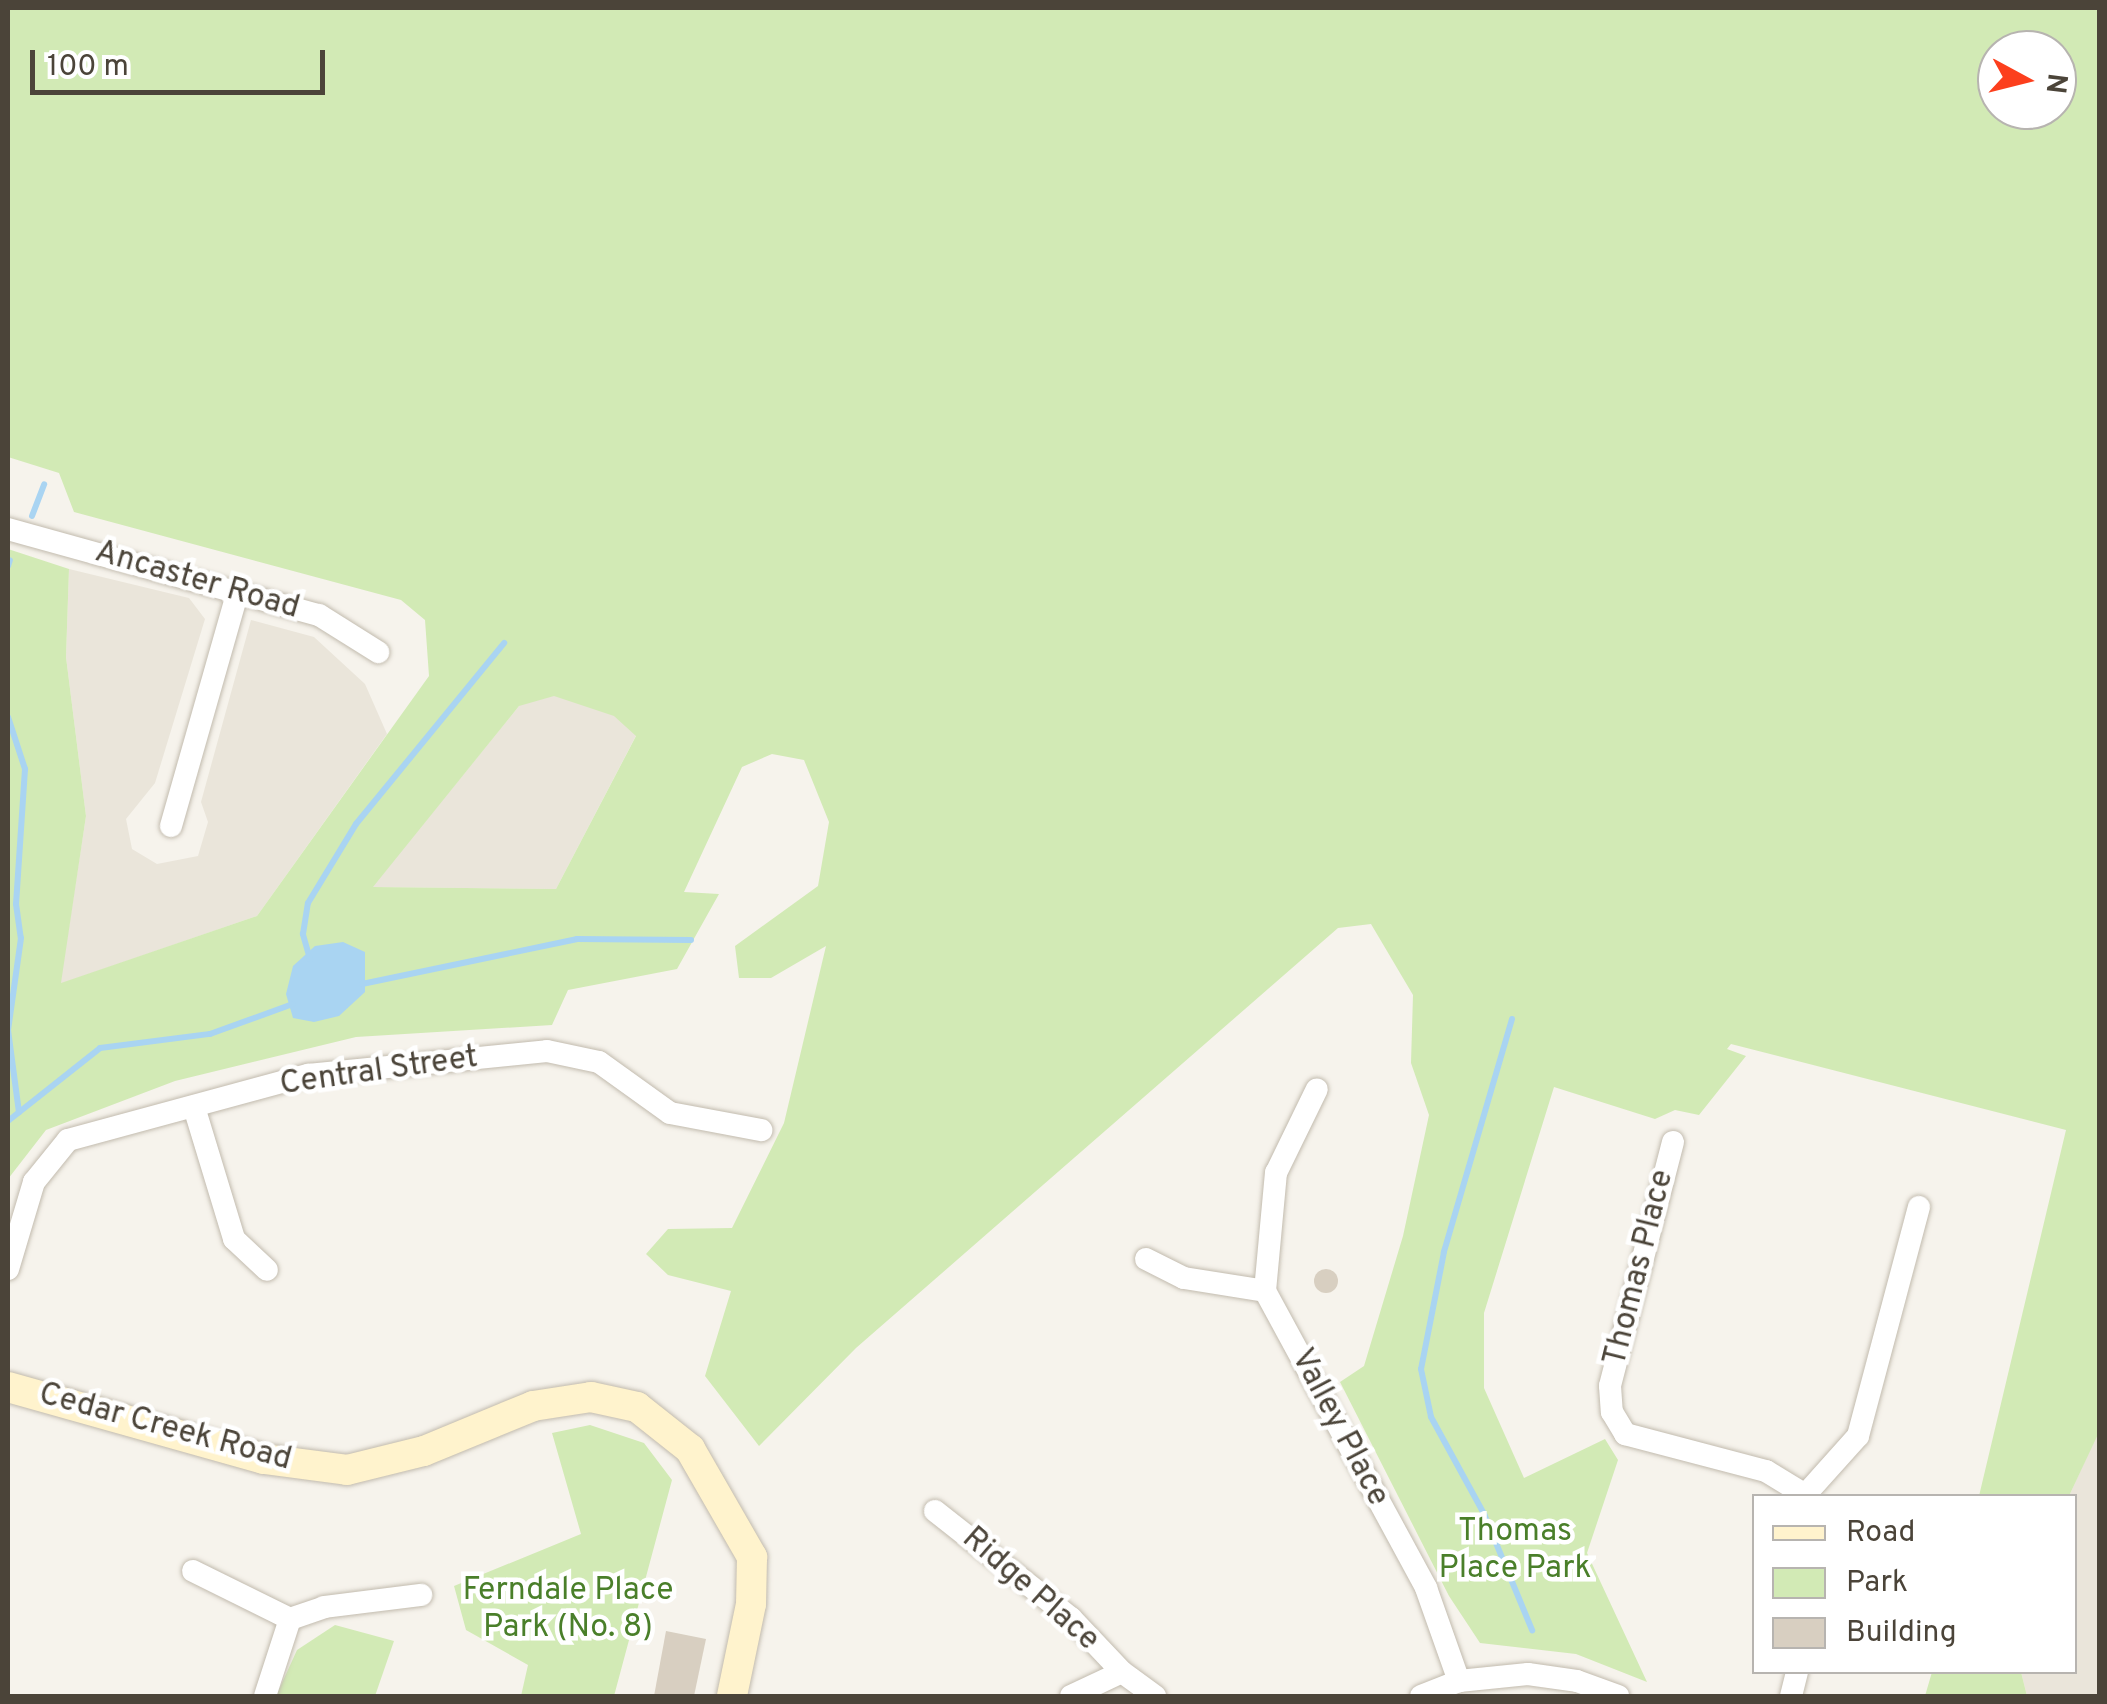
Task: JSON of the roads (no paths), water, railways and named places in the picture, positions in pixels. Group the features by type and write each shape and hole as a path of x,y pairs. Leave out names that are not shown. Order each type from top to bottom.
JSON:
{"street":[{"name":"Ancaster Road","path":"8,528 319,615 378,652"},
{"path":"171,826 238,591"},
{"name":"Central Street","path":"8,1269 34,1182 68,1140 308,1075 547,1051 599,1062 670,1113 762,1130"},
{"path":"1146,1259 1184,1278 1265,1291 1276,1173 1317,1088"},
{"path":"194,1107 234,1239 267,1270"},
{"name":"Thomas Place","path":"1672,1142 1610,1386 1612,1412 1624,1434 1766,1472 1805,1494"},
{"path":"1808,1494 1858,1436 1919,1207"},
{"name":"Valley Place","path":"1265,1291 1426,1588 1459,1681"},
{"name":"Cedar Creek Road","path":"8,1387 264,1459 348,1470 424,1451 533,1406 590,1397 636,1407 690,1449 752,1557 751,1604 732,1696"},
{"name":"Ridge Place","path":"935,1510 1071,1618 1122,1672 1155,1696"},
{"path":"193,1571 290,1619 324,1607 421,1596"},
{"path":"265,1696 290,1619"},
{"path":"1071,1696 1122,1672"},
{"path":"1420,1696 1459,1681 1528,1674 1577,1681 1618,1696"}],"water":[{"path":"343,942 365,952 365,992 339,1016 314,1022 293,1018 286,994 293,966 315,946"}],"waterway":[{"path":"32,516 44,484"},
{"path":"8,566 10,560"},
{"path":"310,959 303,934 308,903 356,824 504,643"},
{"path":"8,717 25,769 16,904 21,938 8,1030 19,1112"},
{"path":"362,984 577,939 691,940"},
{"path":"8,1121 100,1048 210,1034 293,1004"},
{"path":"1512,1019 1444,1252 1421,1369 1431,1417 1484,1514 1532,1630"}],"park label":[{"name":"Thomas Place Park","path":"1515,1552"},
{"name":"Ferndale Place Park (No. 8)","path":"568,1610"}]}
